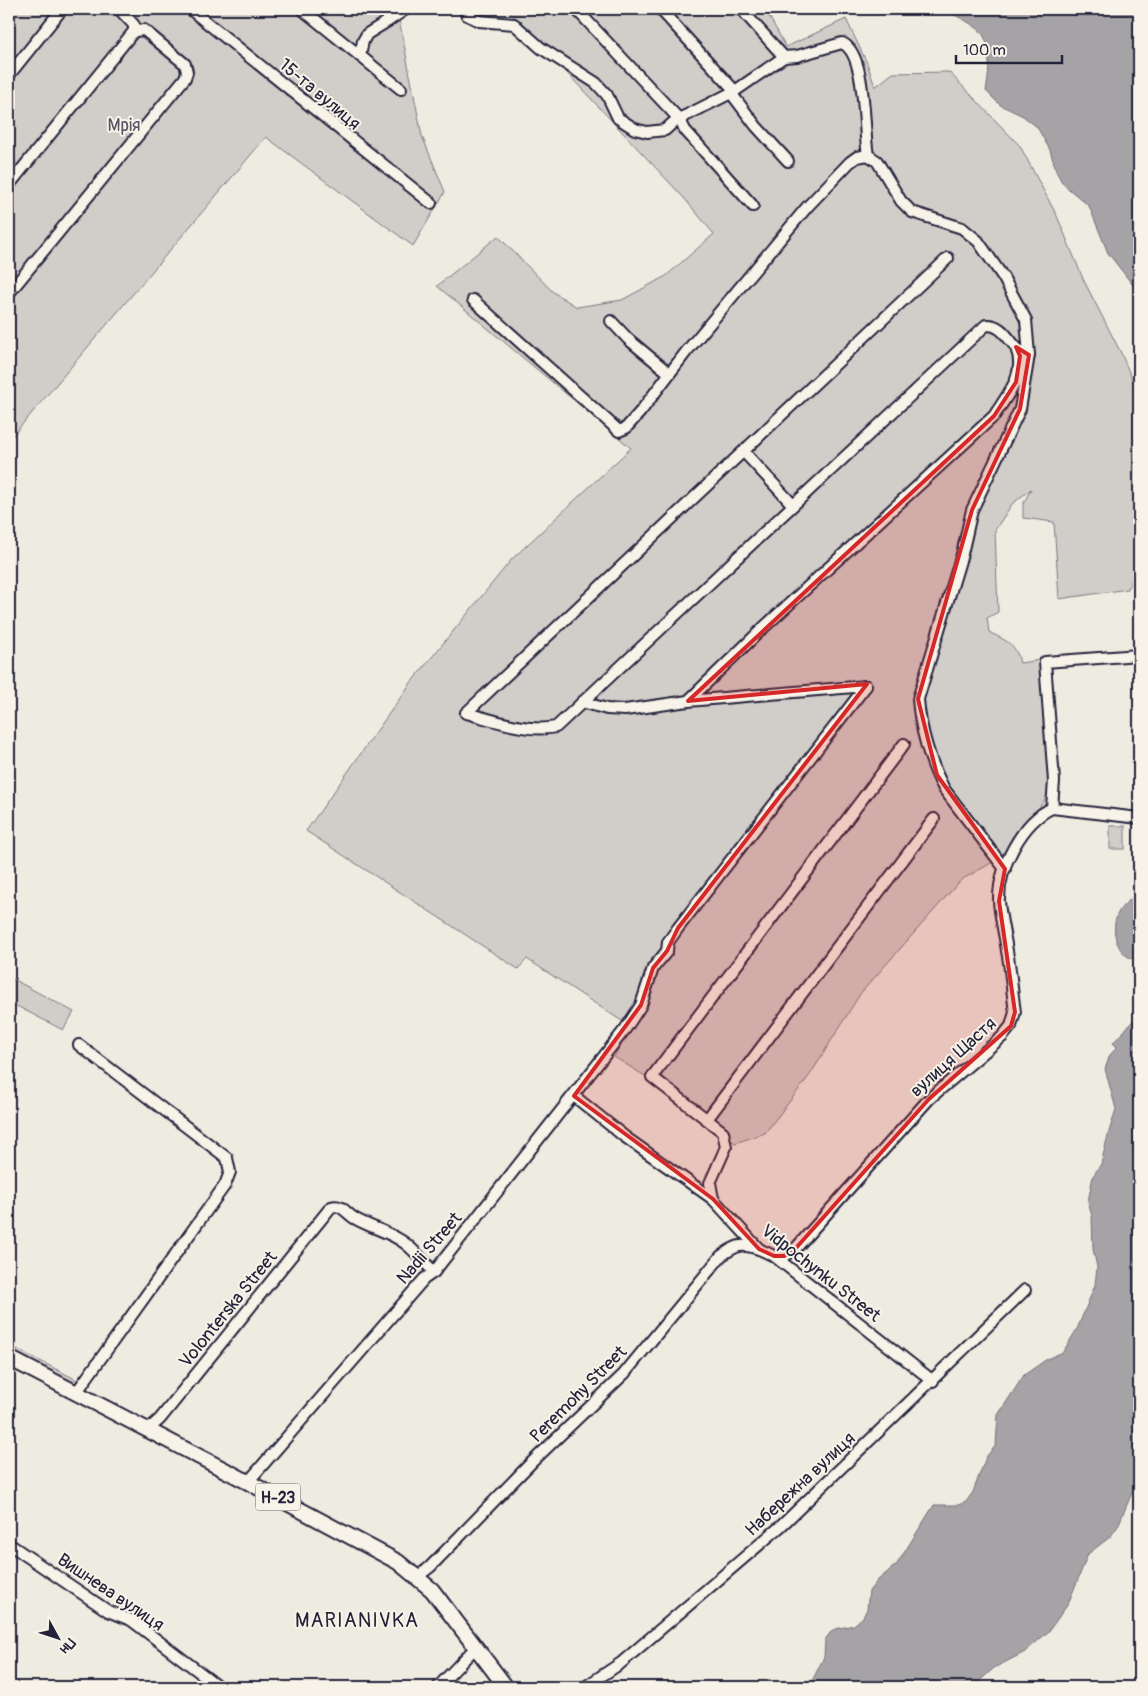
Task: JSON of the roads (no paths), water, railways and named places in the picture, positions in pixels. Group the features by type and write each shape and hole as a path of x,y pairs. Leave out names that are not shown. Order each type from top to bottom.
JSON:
{"main road":[{"name":"Н-23","path":"9,1358 374,1548 417,1577 432,1590 506,1687"}],"street":[{"path":"9,75 62,9"},
{"path":"9,185 134,30 134,25 119,9"},
{"name":"15-та вулиця","path":"190,9 431,203"},
{"path":"302,9 401,89"},
{"path":"386,9 388,21"},
{"path":"360,56 362,41 367,34 406,9"},
{"path":"464,9 467,15 479,21 495,24 508,23 518,28 541,48 596,83 607,95 618,118 629,126 647,132 661,132 733,92 784,57 796,56 842,43 848,45 853,52 865,96 865,138 868,156"},
{"path":"576,9 680,120 685,130 753,206"},
{"path":"660,9 733,92 756,126 788,162"},
{"path":"741,9 784,57"},
{"path":"9,293 185,78 187,72 185,64 144,30 134,30"},
{"path":"473,300 619,431 626,428 641,412 669,373 807,207 857,157 868,156 877,161 901,201 912,212 962,228 978,240 1003,277 1026,320 1029,355 1020,409 972,510 962,554 918,699 919,711 936,775 944,789 1005,869"},
{"path":"582,702 607,709 625,710 688,701 755,636 994,416 1016,382 1020,356 1016,347 1001,328 986,325 582,702 564,721 556,727 544,730 466,713 665,523 744,452 948,258"},
{"path":"611,321 628,339 669,373"},
{"path":"1016,347 1029,355"},
{"path":"744,452 793,505"},
{"path":"1139,655 1045,662 1054,781 1052,808 1139,818"},
{"name":"Nadii Street","path":"248,1482 424,1279 434,1272 574,1096 641,1006 653,968 667,951 668,942 866,686 688,701"},
{"path":"713,1199 710,1183 726,1147 723,1132 708,1118 652,1077 904,744"},
{"name":"вулиця Щастя","path":"774,1256 784,1256 796,1248 928,1099 1002,1037 1011,1026 1015,1012 999,901 1005,869 1020,838 1030,825 1039,814 1052,808"},
{"path":"708,1118 934,819"},
{"path":"76,1393 225,1185 230,1172 227,1158 79,1045"},
{"name":"Vidpochynku Street","path":"574,1096 625,1137 713,1199 760,1249 774,1256 933,1381"},
{"name":"Volonterska Street","path":"148,1430 160,1419 331,1207 337,1206 342,1208 364,1223 389,1233 406,1244 434,1272"},
{"name":"Peremohy Street","path":"417,1577 430,1567 531,1463 624,1374 721,1256 733,1247 743,1244 760,1249"},
{"name":"Набережна вулиця","path":"585,1687 620,1663 781,1526 1025,1290"},
{"name":"Вишнева вулиця","path":"9,1544 108,1611 131,1620 219,1687"},
{"path":"438,1687 476,1647"}],"district":[{"name":"MARIANIVKA","path":"357,1620"}],"park label":[{"name":"Мрія","path":"124,125"}]}
